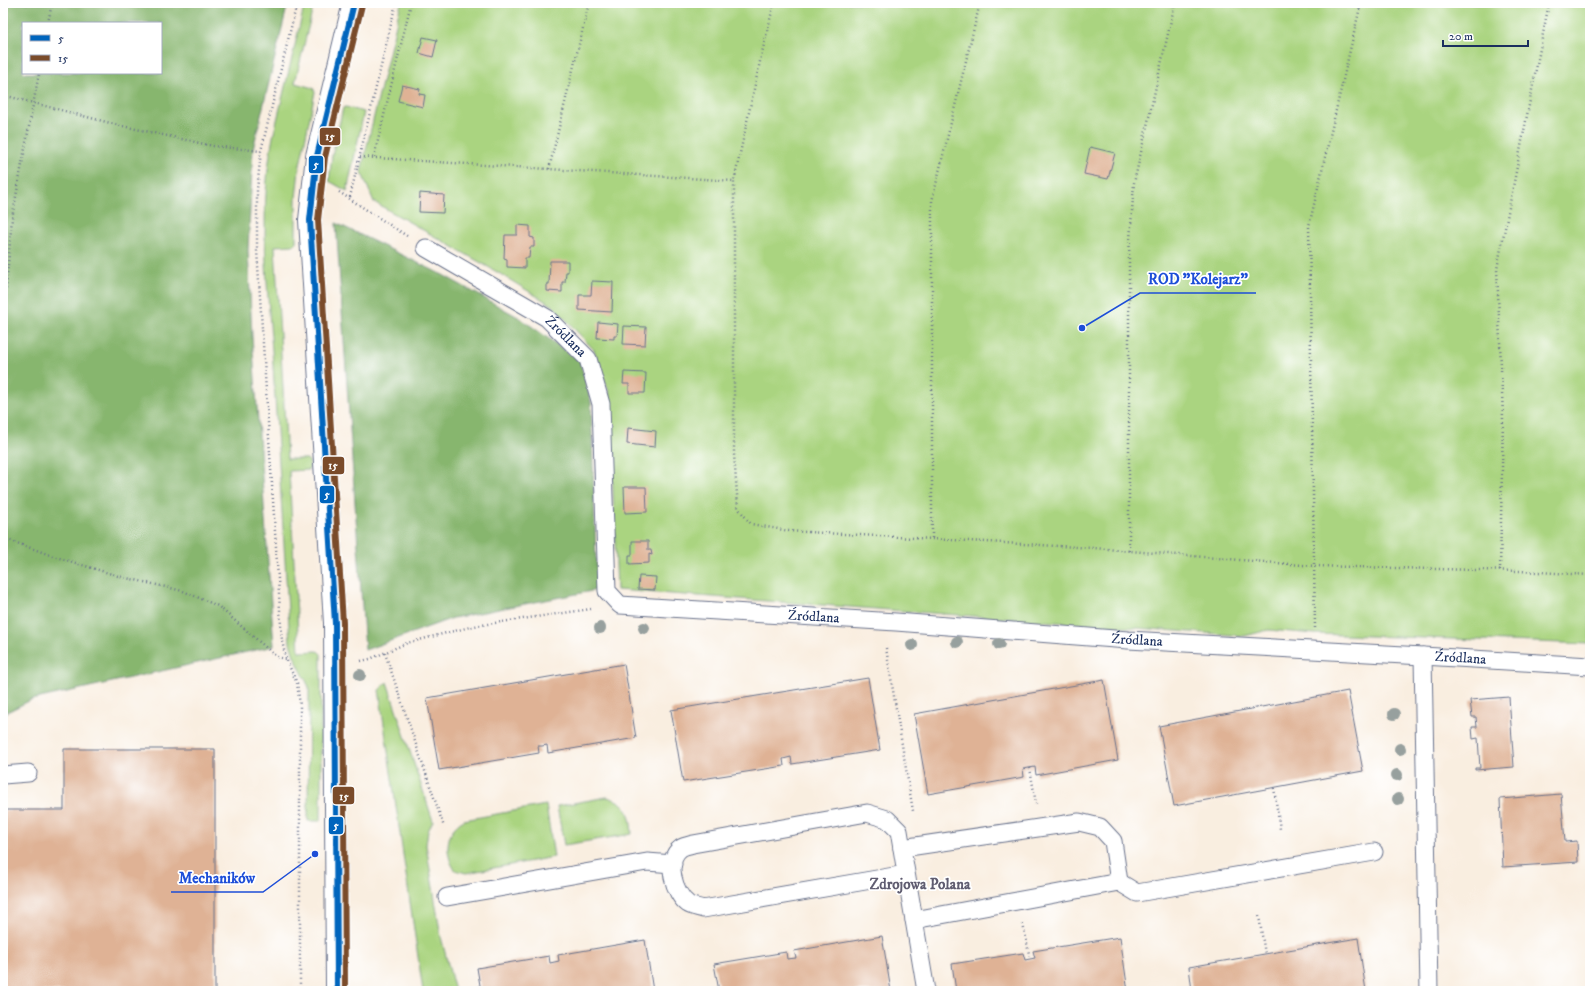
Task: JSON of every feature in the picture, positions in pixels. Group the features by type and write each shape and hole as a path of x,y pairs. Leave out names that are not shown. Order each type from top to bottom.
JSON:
{"street":[{"path":"337,991 335,623 310,220 317,156 354,3"}],"lane":[{"name":"Źródlana","path":"426,248 547,318 588,360 600,404 606,591 613,600 620,605 896,622 1128,640 1590,666"},
{"path":"1423,656 1429,991"},
{"path":"3,775 28,773"},
{"path":"906,874 703,908 689,905 680,896 674,884 673,864 674,856 681,848 693,844 867,814 887,819 899,831 926,991"},
{"path":"902,848 1079,822 1100,827 1113,841 1120,882"},
{"path":"914,920 1120,882 1137,893 1374,852"},
{"path":"447,897 647,862 673,864"}],"path":[{"path":"48,22 52,3"},
{"path":"297,3 260,151 257,190 257,250 282,633 286,659 297,683 300,705 300,991"},
{"path":"350,197 396,3"},
{"path":"374,157 411,3"},
{"path":"549,169 589,3"},
{"path":"774,3 734,181 734,454 738,508 752,524 789,531 932,538 1129,551 1314,566 1590,575"},
{"path":"932,538 932,201 980,3"},
{"path":"1129,551 1130,254 1134,183 1175,3"},
{"path":"1315,650 1309,226 1361,3"},
{"path":"1500,571 1503,417 1497,269 1549,3"},
{"path":"3,325 12,218 39,74"},
{"path":"3,95 118,126 213,146 260,151"},
{"path":"360,157 734,181"},
{"path":"314,178 350,197 426,248"},
{"path":"3,538 53,556 118,576 183,591 218,606 277,657 286,659"},
{"path":"370,659 407,643 474,626 594,608 613,600"},
{"path":"886,648 913,812"},
{"path":"385,652 444,827"},
{"path":"1030,768 1036,807"},
{"path":"1274,788 1280,829"},
{"path":"1259,916 1265,954"},
{"path":"1022,917 1030,959"}],"green space":[{"path":"3,3 288,3 253,149 248,250 252,336 274,646 31,700 3,714"},
{"path":"305,3 314,3 295,83 313,88 315,92 299,170 296,198 296,243 293,245 275,246 287,459 307,459 310,467 308,470 289,471 299,652 317,651 321,654 321,821 308,821 309,687 294,656 290,643 267,280 265,222 268,165 273,137"},
{"path":"401,3 1590,3 1590,644 1315,634 1268,630 1245,636 617,590 609,392 594,350 553,306 497,272 374,202 361,171"},
{"path":"346,107 364,112 347,191 329,181 332,156 343,108"},
{"path":"336,223 443,275 520,318 580,361 591,402 597,590 453,618 365,650"},
{"path":"387,682 433,821 428,831 426,845 441,937 455,991 423,991 379,690"},
{"path":"607,797 620,802 627,810 632,834 564,845 557,806"},
{"path":"546,805 554,857 466,873 455,870 451,864 448,850 450,836 458,824 464,820"}],"building":[{"path":"423,37 437,40 433,57 419,53"},
{"path":"402,85 420,89 419,94 425,95 423,107 398,101"},
{"path":"1090,147 1115,153 1108,179 1084,174"},
{"path":"420,193 444,195 443,213 419,212"},
{"path":"517,225 530,226 530,237 534,238 534,247 530,247 529,258 525,258 525,268 507,267 507,259 504,258 505,235 517,235"},
{"path":"550,261 568,261 568,272 566,272 565,282 562,282 562,292 547,291 547,284 549,284"},
{"path":"592,281 613,282 612,312 579,310 579,295 591,295"},
{"path":"598,322 618,324 617,336 614,336 614,339 597,338"},
{"path":"624,326 646,327 645,345 623,344"},
{"path":"624,372 646,373 645,393 629,393 629,384 623,384"},
{"path":"628,428 656,431 655,447 627,444"},
{"path":"624,487 646,487 647,512 625,513"},
{"path":"632,541 648,541 648,550 651,550 652,555 649,554 649,563 629,564 629,555 632,555"},
{"path":"639,576 656,577 655,590 638,589"},
{"path":"624,664 636,738 548,753 547,745 538,746 539,753 439,770 427,698"},
{"path":"868,678 880,750 792,764 791,757 783,759 784,766 683,782 671,710"},
{"path":"1104,680 1118,760 1036,775 1035,767 1023,769 1024,777 928,794 914,714"},
{"path":"1348,691 1363,771 1174,806 1159,726"},
{"path":"1509,697 1514,767 1475,770 1475,768 1480,768 1478,738 1473,739 1472,727 1477,727 1476,717 1472,717 1470,700"},
{"path":"64,749 215,749 215,991 3,991 3,810 64,810"},
{"path":"1561,794 1565,842 1577,841 1578,862 1503,867 1500,799"},
{"path":"882,936 891,991 719,991 714,964 786,952 787,959 796,958 794,951"},
{"path":"1120,937 1128,991 956,991 952,964 1023,953 1025,960 1035,958 1033,951"},
{"path":"1358,938 1366,991 1192,991 1189,967"},
{"path":"645,940 653,991 481,991 477,968 549,956 550,963 559,961 558,955"}],"transit line":[{"name":"5","path":"337,991 335,623 310,220 317,156 354,3"},
{"name":"15","path":"345,991 343,623 318,220 325,157 362,5"}],"place":[{"name":"ROD \"Kolejarz\"","path":"1082,328"},
{"name":"Mechaników","path":"315,854"}],"district":[{"name":"Zdrojowa Polana","path":"920,884"}]}
